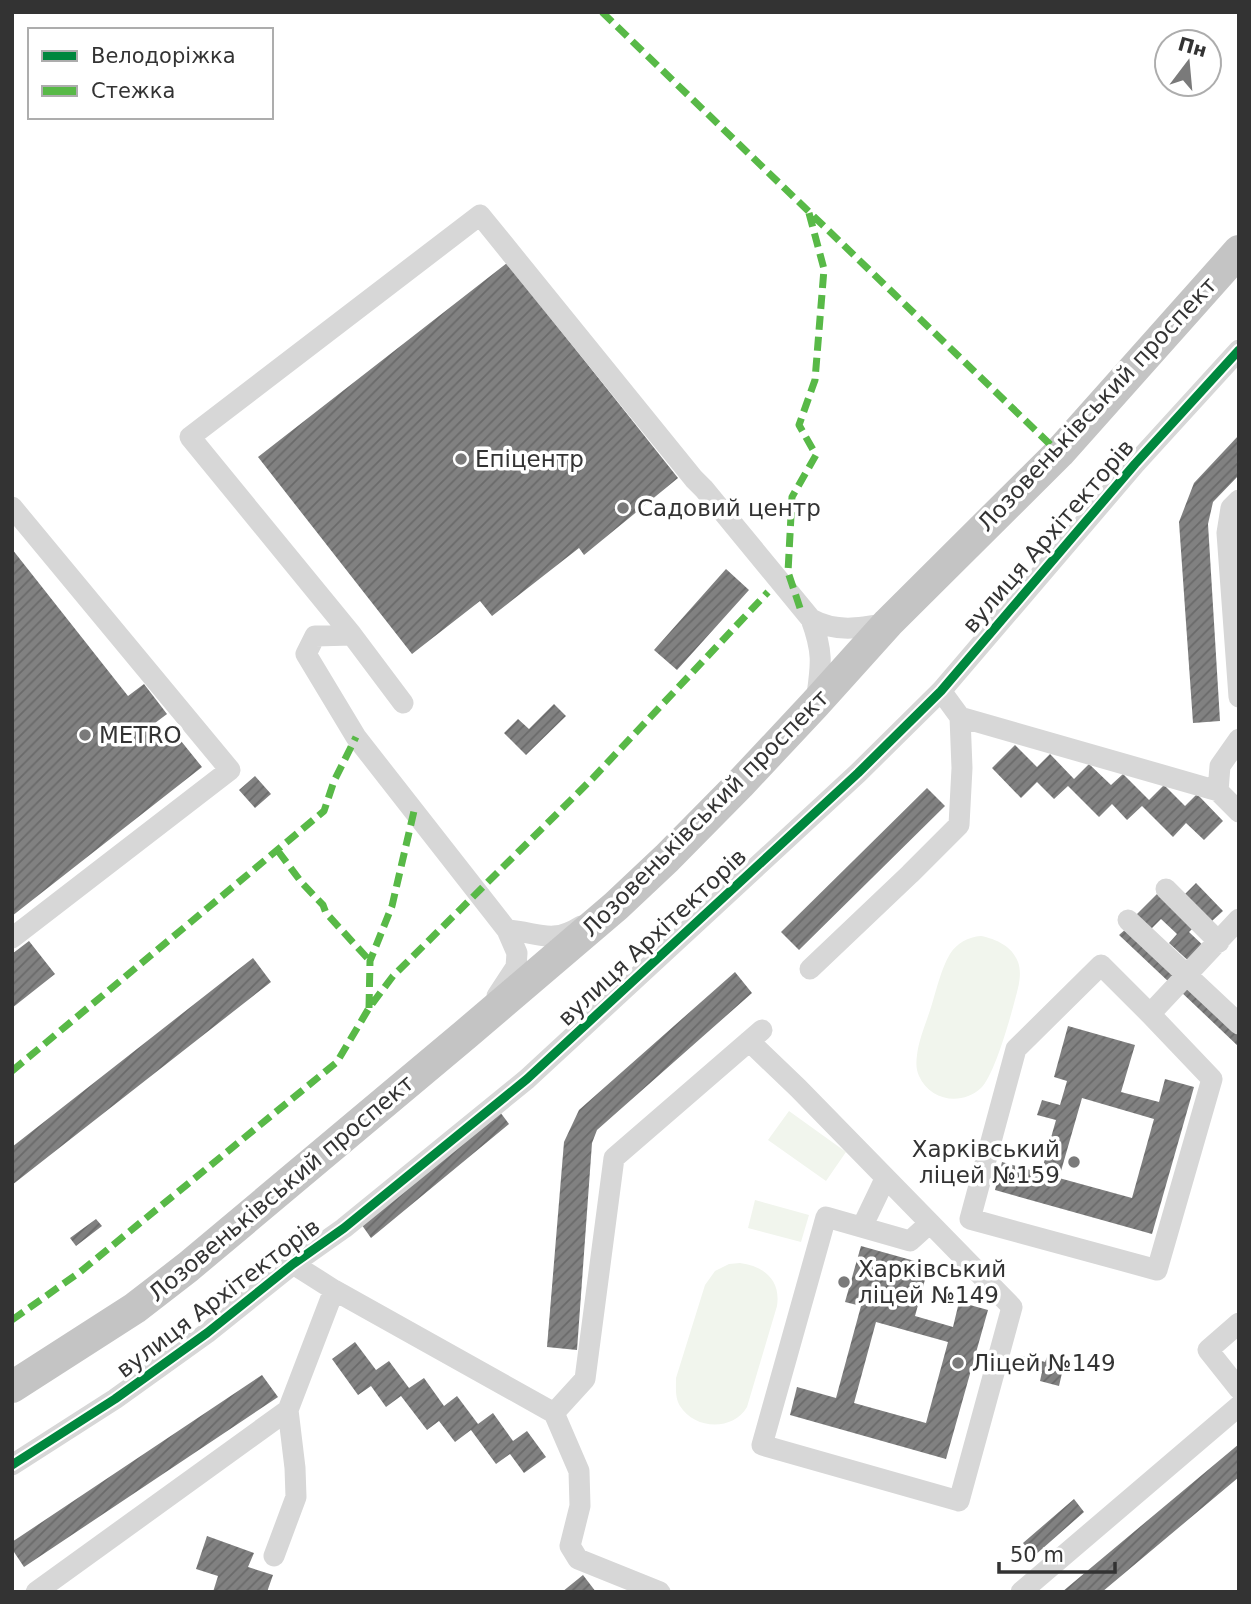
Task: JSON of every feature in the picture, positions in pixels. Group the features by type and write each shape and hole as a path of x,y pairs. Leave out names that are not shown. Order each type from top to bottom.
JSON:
{"highway":[{"name":"Лозовеньківський проспект","path":"12,1387 146,1300 188,1267 584,934 667,858 740,784 888,623 1059,453 1239,251"}],"street":[{"path":"403,702 352,635 190,437 480,215 811,619 821,653 815,704"},
{"name":"вулиця Архітекторів","path":"12,1465 115,1399 207,1333 293,1264 344,1228 527,1079 858,773 941,691 1135,464 1239,350"},
{"path":"1239,500 1231,508 1227,533 1239,697"},
{"path":"12,507 230,770 12,938"},
{"path":"811,619 828,627 842,629 888,623"},
{"path":"352,635 315,636 306,654 356,737 507,930 517,953 516,967 500,993 449,1040 445,1052"},
{"path":"810,969 959,825 960,717 941,691"},
{"path":"960,717 1218,791 1239,812"},
{"path":"1218,791 1220,766 1239,739"},
{"path":"507,930 523,931 535,936 559,937 579,928 640,871 667,858"},
{"path":"1166,889 1219,942"},
{"path":"1150,1014 1239,919"},
{"path":"1128,920 1239,1024"},
{"path":"1101,965 1150,1014 1212,1079 1157,1270 970,1219 1016,1049 1101,965"},
{"path":"554,1413 585,1379 614,1158 755,1036 798,1088 1013,1307 958,1501 762,1445 826,1217 911,1241 930,1223"},
{"path":"862,1227 885,1179"},
{"path":"293,1264 334,1290 554,1413 579,1471 580,1506 570,1546 578,1559 660,1592"},
{"path":"274,1556 296,1497 288,1410 334,1290"},
{"path":"1239,1323 1208,1350 1239,1389"},
{"path":"1021,1592 1239,1406"},
{"path":"36,1592 288,1410"}],"shaded area":[{"path":"981,936 998,941 1012,952 1019,965 1019,985 1003,1041 992,1070 981,1088 973,1094 956,1099 938,1096 924,1084 917,1071 921,1036 950,954 963,941"},
{"path":"789,1111 846,1152 826,1181 768,1140"},
{"path":"755,1200 809,1215 801,1242 748,1228"},
{"path":"740,1263 756,1267 769,1276 776,1289 777,1306 747,1407 741,1415 724,1424 704,1423 695,1420 680,1406 676,1378 705,1285 715,1271 729,1264"}],"building":[{"name":"Епіцентр","path":"507,263 678,478 584,555 579,548 492,616 480,601 412,654 258,457"},
{"path":"1239,435 1239,475 1213,502 1208,524 1220,721 1193,723 1179,522 1194,483"},
{"name":"METRO","path":"12,549 128,696 144,684 167,714 151,726 166,745 177,736 202,767 12,916"},
{"path":"726,569 749,590 677,670 654,650"},
{"path":"554,704 566,716 526,755 504,733 518,719 529,729"},
{"path":"1015,745 1037,767 1050,754 1074,779 1089,764 1111,785 1123,774 1149,800 1164,785 1185,806 1197,794 1223,821 1204,840 1186,823 1173,837 1142,806 1127,820 1112,804 1099,817 1068,786 1054,799 1037,782 1021,798 992,768"},
{"path":"255,776 271,794 255,808 239,790"},
{"path":"927,788 945,806 799,950 781,932"},
{"path":"1196,883 1223,911 1212,921 1185,894"},
{"path":"1157,894 1193,928 1189,932 1208,950 1193,965 1169,943 1177,934 1161,919 1151,929 1136,915"},
{"path":"1127,928 1178,977 1171,984 1119,935"},
{"path":"29,941 55,974 12,1008 12,954"},
{"path":"253,958 271,982 12,1185 12,1147"},
{"path":"735,972 752,993 597,1130 592,1143 577,1350 547,1347 564,1142 579,1110"},
{"path":"1189,980 1239,1028 1239,1047 1179,990"},
{"path":"1068,1026 1135,1045 1121,1092 1159,1102 1165,1079 1194,1087 1152,1234 995,1190 1002,1162 1041,1173 1056,1120 1037,1115 1042,1100 1060,1105 1067,1081 1054,1077","holes":["1082,1098 1154,1119 1132,1198 1059,1178"]},
{"path":"497,1108 509,1124 371,1238 359,1221"},
{"path":"96,1219 102,1226 76,1246 70,1238"},
{"name":"Ліцей №149","path":"861,1246 929,1265 915,1316 953,1327 959,1302 988,1310 946,1459 790,1415 797,1387 836,1398 861,1306 845,1302","holes":["876,1322 948,1342 926,1423 854,1403"]},
{"path":"355,1342 376,1370 389,1361 409,1388 424,1378 444,1406 457,1396 478,1424 493,1413 513,1441 527,1431 546,1457 524,1473 510,1454 496,1464 471,1430 455,1442 439,1421 427,1430 401,1396 386,1407 371,1386 358,1395 332,1359"},
{"path":"1019,1355 1045,1362 1047,1357 1057,1360 1054,1370 1062,1373 1059,1386 1040,1381 1042,1372 1016,1365"},
{"path":"262,1375 278,1397 24,1567 12,1549 12,1542"},
{"path":"1239,1444 1239,1477 1102,1592 1062,1592"},
{"path":"1074,1499 1084,1512 1034,1556 1023,1543"},
{"path":"207,1536 254,1553 248,1567 273,1575 267,1592 213,1592 218,1576 196,1569"},
{"path":"583,1575 596,1592 562,1592"}],"marked path":[{"path":"602,12 1059,453"},
{"path":"800,608 788,572 792,497 816,455 799,425 815,380 824,269 809,213"},
{"path":"12,1320 80,1272 337,1062 369,1008 393,976 593,778 768,592"},
{"path":"12,1071 324,811 334,781 356,737"},
{"path":"369,1008 370,961 392,906 414,811"},
{"path":"278,851 323,905 326,913 370,961"}],"cycle path":[{"path":"12,1465 115,1399 207,1333 293,1264 344,1228 527,1079 858,773 941,691 1135,464 1239,350"}],"place":[{"name":"Епіцентр","path":"461,459"},
{"name":"Садовий центр","path":"623,508"},
{"name":"METRO","path":"85,735"},
{"name":"Харківський ліцей №159","path":"1074,1162"},
{"name":"Харківський ліцей №149","path":"844,1282"},
{"name":"Ліцей №149","path":"958,1363"}]}
